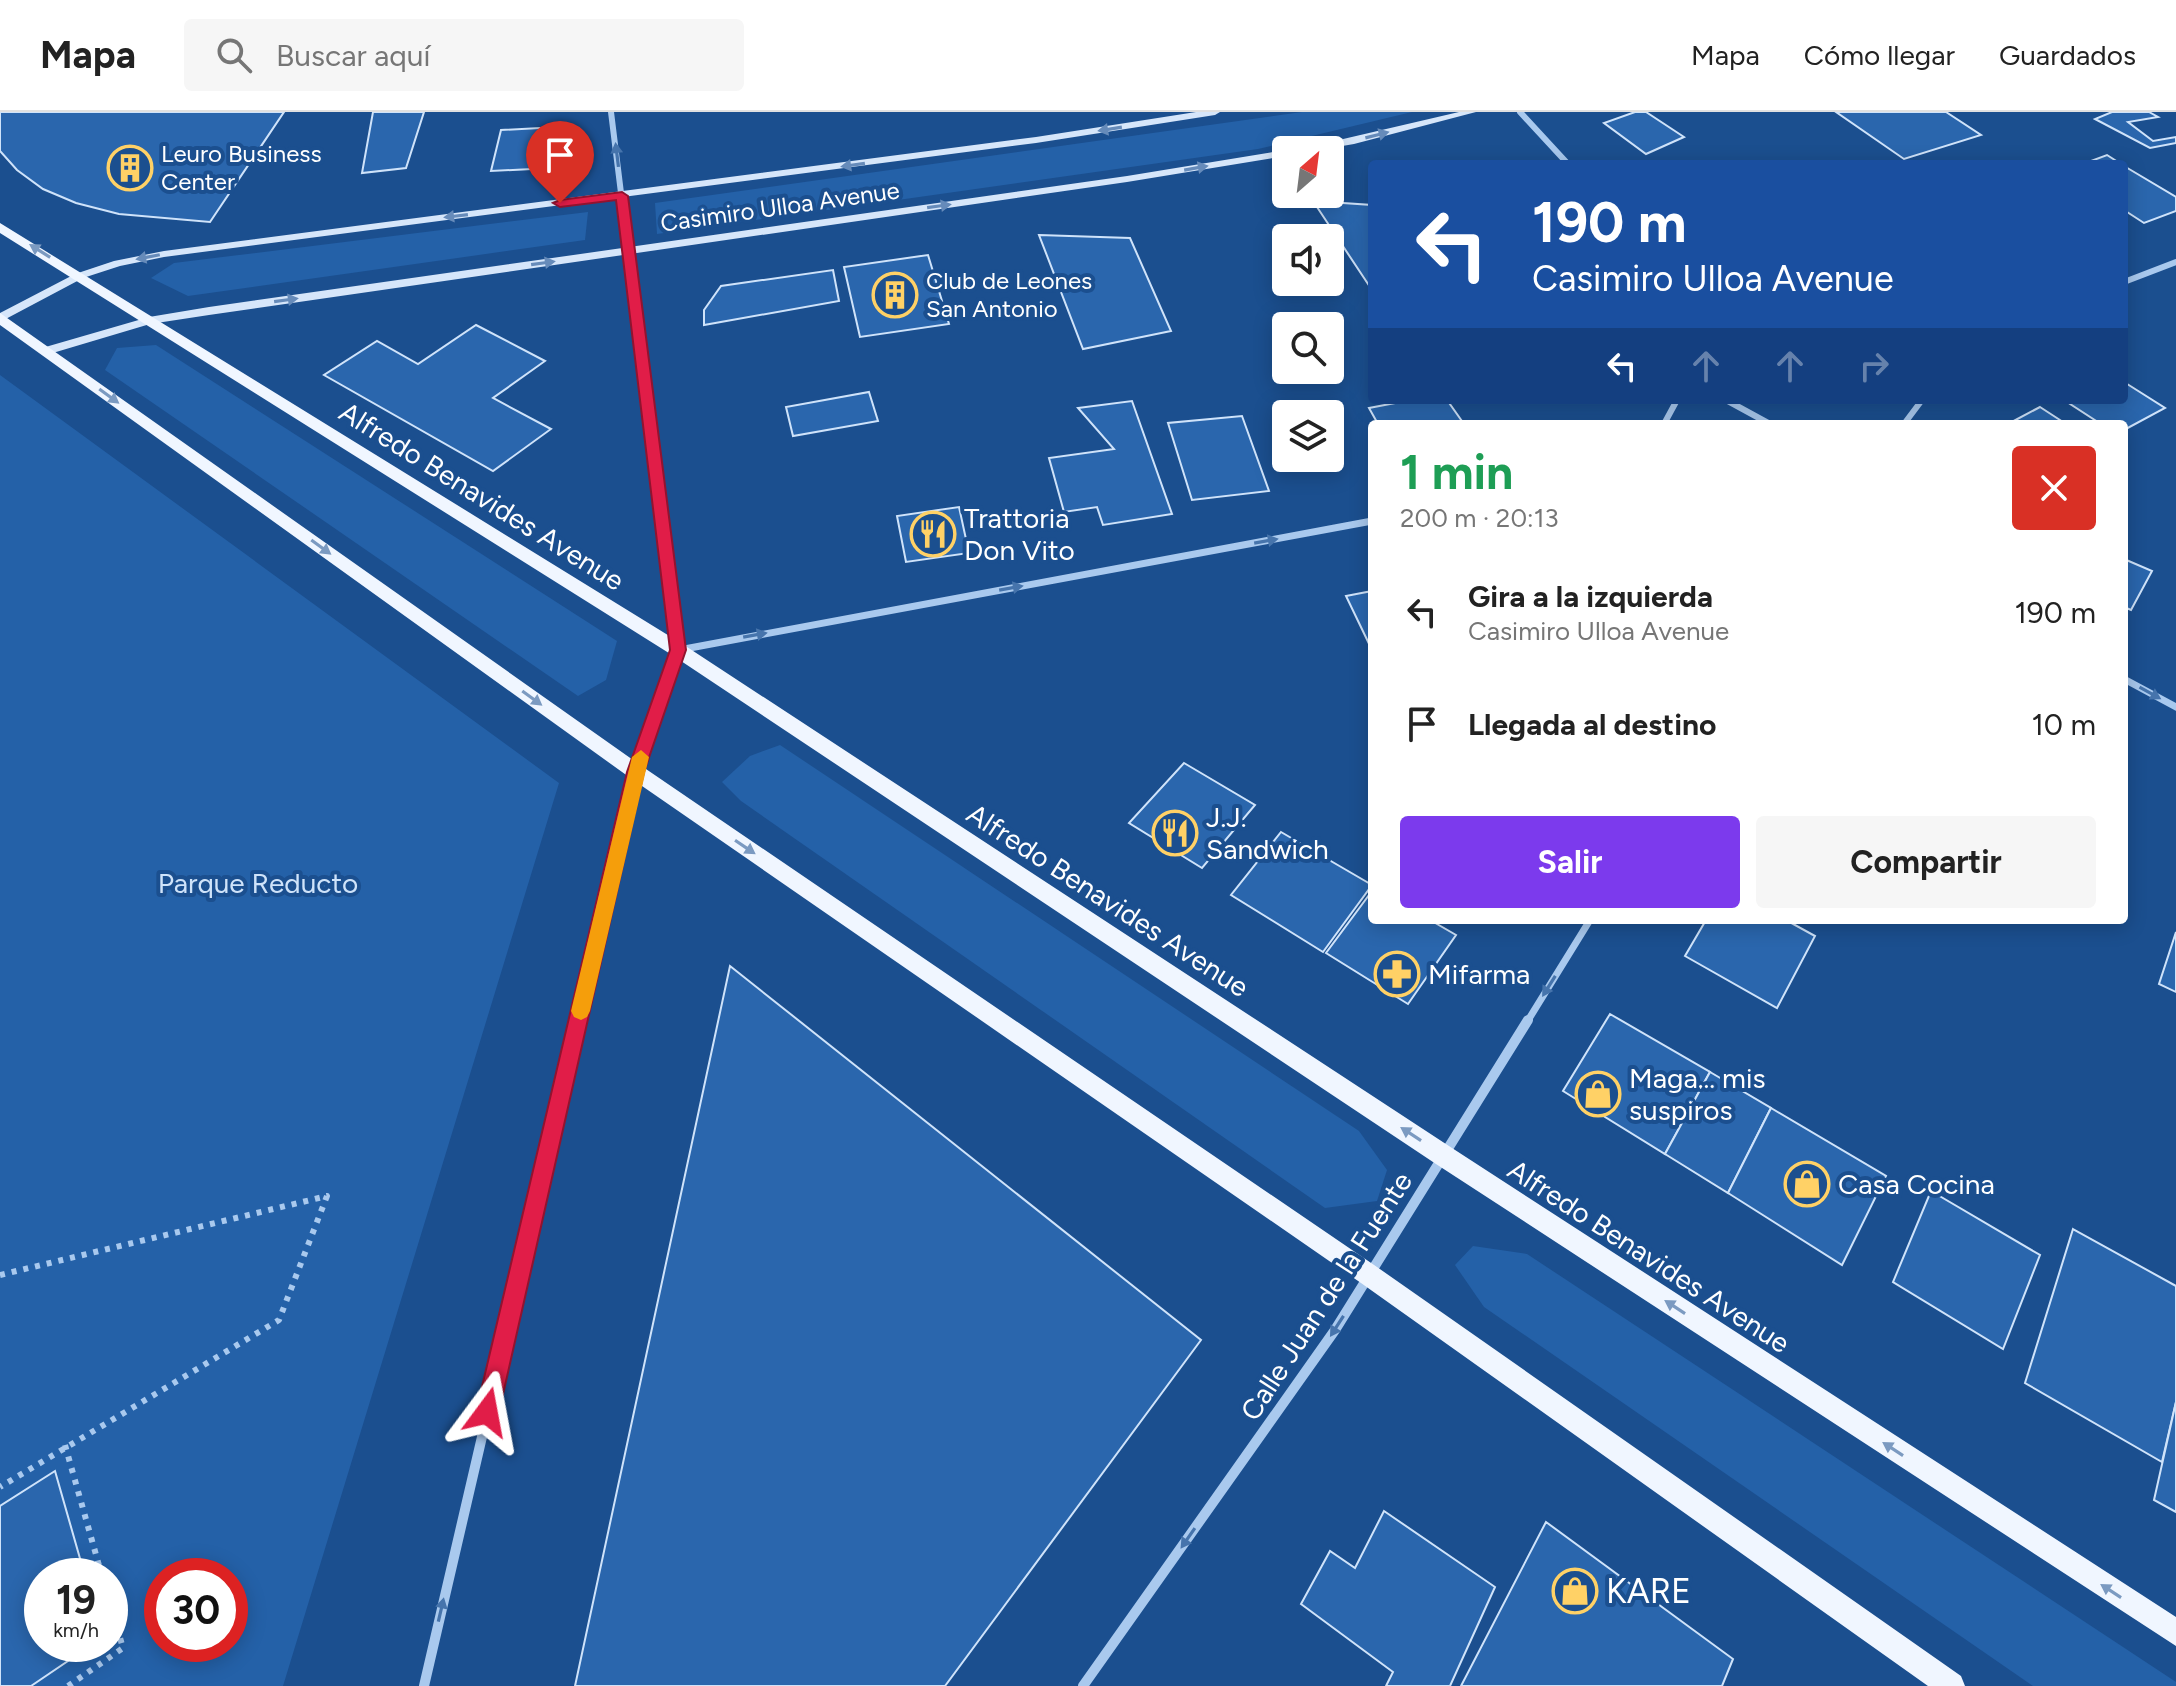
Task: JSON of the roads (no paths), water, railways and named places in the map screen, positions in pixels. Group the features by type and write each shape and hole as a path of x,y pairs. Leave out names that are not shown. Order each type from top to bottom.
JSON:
{"main road":[{"name":"Casimiro Ulloa Avenue","path":"0,318 79,276 118,263 196,249 622,196 1036,140 1215,112"},
{"path":"1344,143 1471,112"},
{"name":"Casimiro Ulloa Avenue","path":"46,351 149,321 1111,182 1272,155"},
{"name":"Alfredo Benavides Avenue","path":"0,227 678,650 1444,1156 2176,1633"},
{"path":"0,318 636,772 1369,1275 1951,1686"}],"street":[{"path":"424,1686 636,772 678,650 611,112"},
{"path":"1520,112 1564,160"},
{"path":"2128,280 2176,262"},
{"path":"1733,404 1763,420"},
{"path":"678,650 1368,522"},
{"path":"2128,681 2176,707"},
{"name":"Calle Juan de la Fuente","path":"1083,1686 1335,1330 1588,924"}],"place":[{"name":"Leuro Business Center","path":"130,168"},
{"name":"Club de Leones San Antonio","path":"895,295"},
{"name":"Trattoria Don Vito","path":"933,534"},
{"name":"J.J. Sandwich","path":"1175,833"},
{"name":"Mifarma","path":"1397,974"},
{"name":"Maga... mis suspiros","path":"1598,1094"},
{"name":"Casa Cocina","path":"1807,1184"},
{"name":"KARE","path":"1575,1591"}],"park label":[{"name":"Parque Reducto","path":"258,883"}]}
